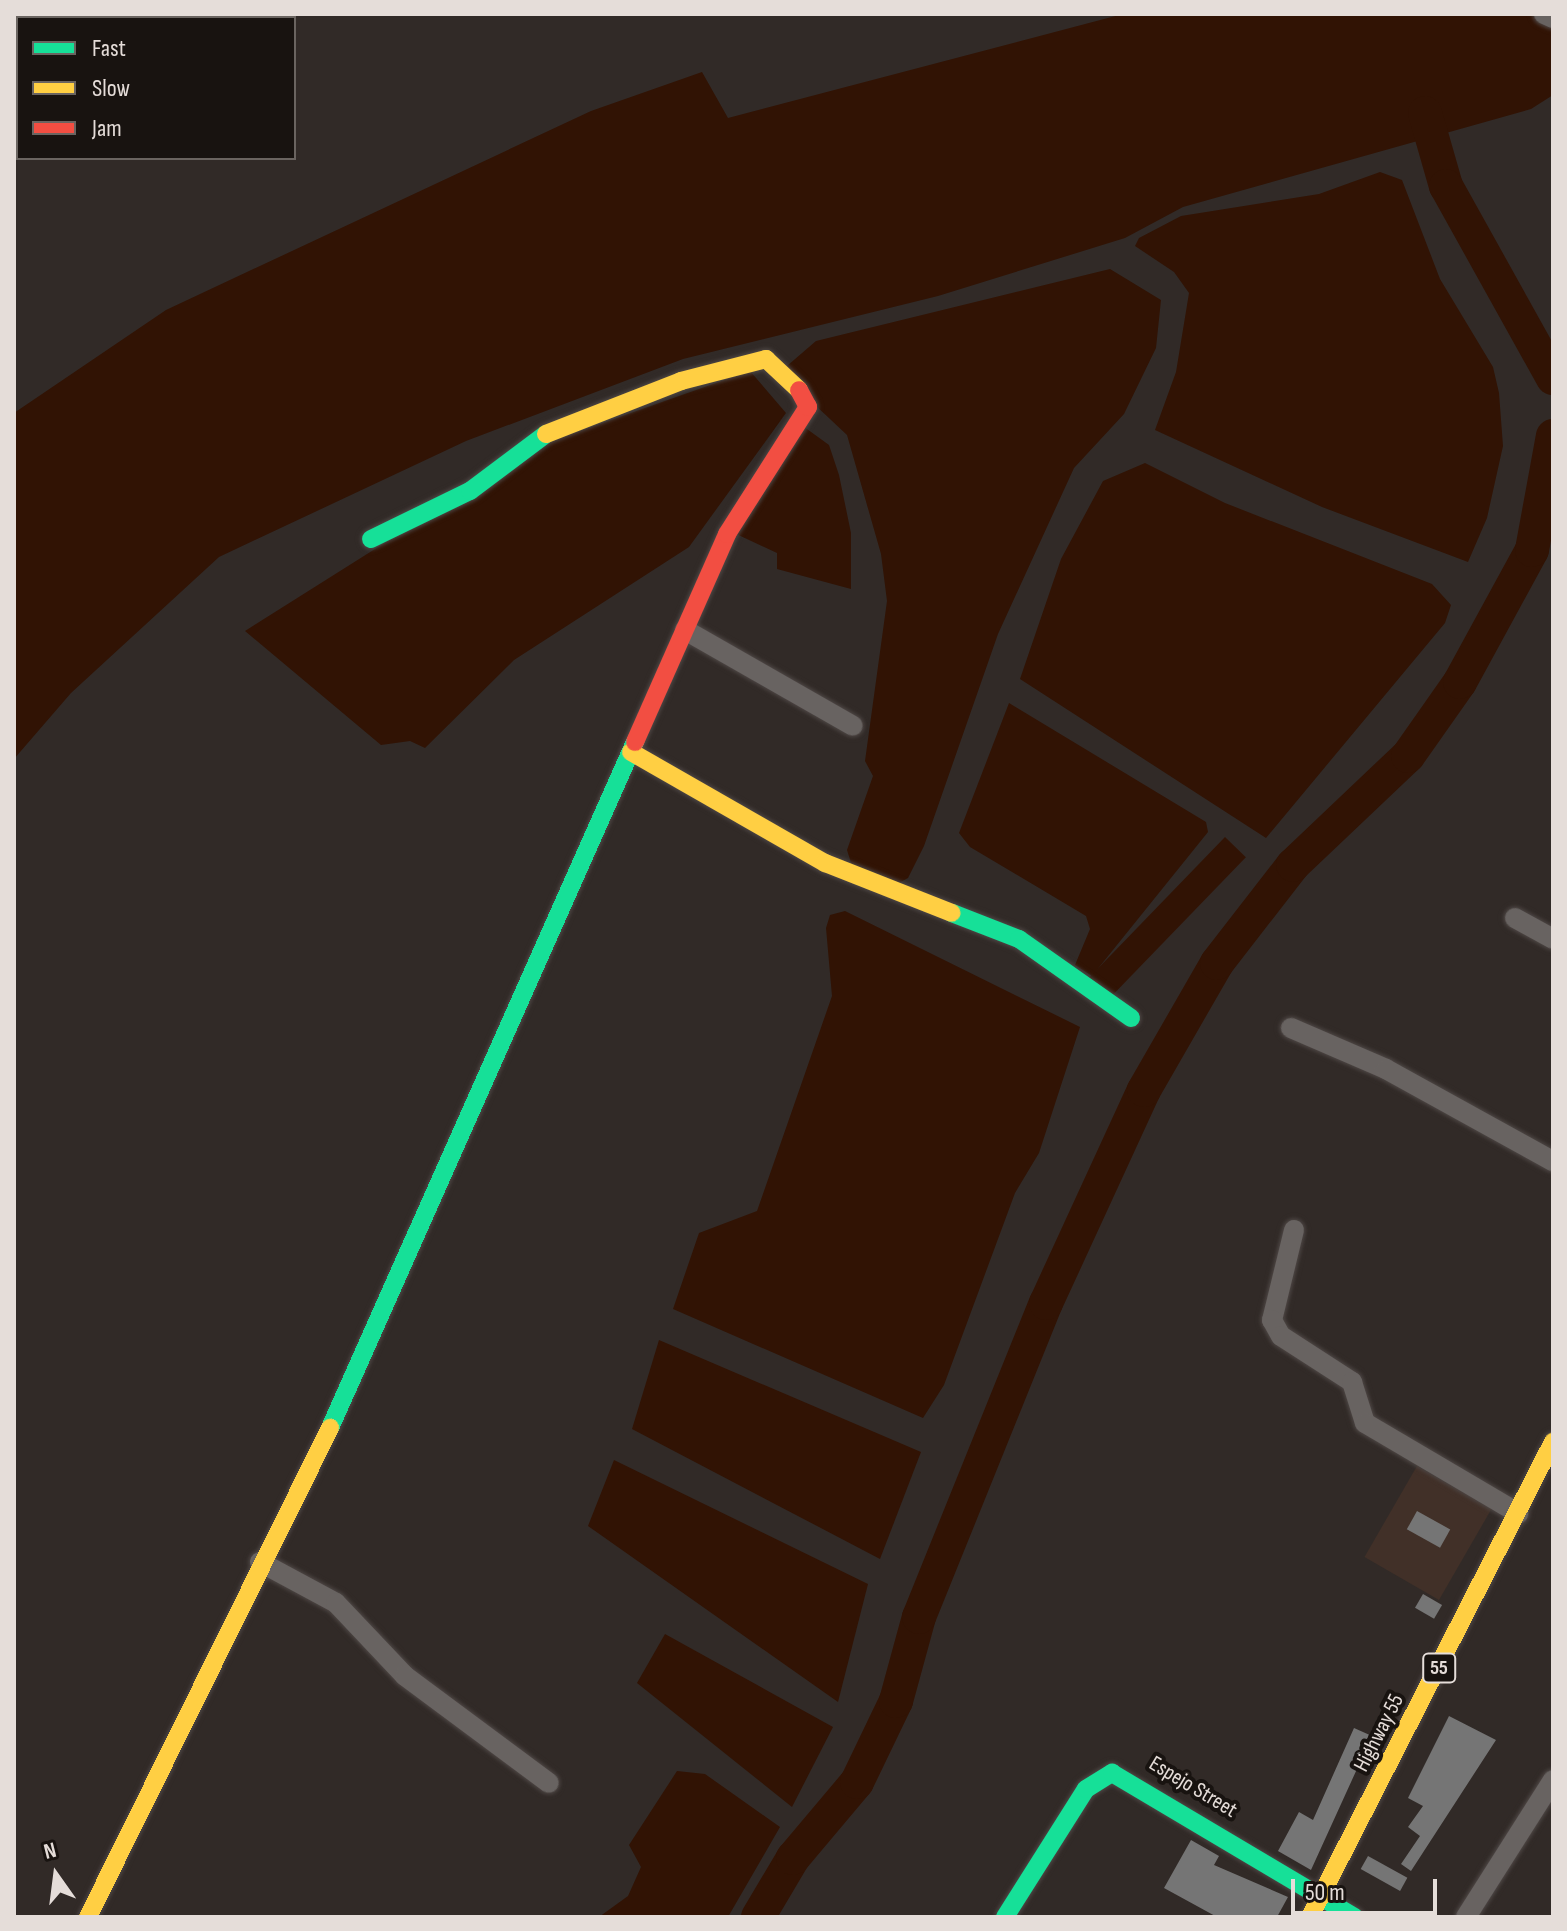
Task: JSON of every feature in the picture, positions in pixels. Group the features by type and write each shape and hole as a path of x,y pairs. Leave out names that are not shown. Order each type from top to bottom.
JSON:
{"main road":[{"path":"88,1917 260,1562 346,1396 727,534 808,407 806,395 766,359 554,428 470,491 371,539"},
{"path":"631,752 825,863 1031,946 1131,1018"},
{"name":"Highway 55","path":"1310,1917 1553,1442"},
{"name":"Espejo Street","path":"1005,1917 1086,1789 1112,1773 1323,1893"},
{"path":"1323,1893 1355,1917"}],"street":[{"path":"1544,14 1553,18"},
{"path":"685,630 853,726"},
{"path":"1515,918 1553,939"},
{"path":"1291,1028 1386,1069 1553,1161"},
{"path":"1294,1230 1272,1320 1281,1336 1352,1382 1365,1423 1518,1513"},
{"path":"260,1562 336,1603 405,1676 549,1783"},
{"path":"1466,1917 1553,1780"}],"shaded area":[{"path":"1123,14 1553,14 1553,95 1531,109 1183,207 1125,238 938,296 683,359 466,441 219,557 71,693 14,759 14,413 166,310 591,111 702,72 728,118"},
{"path":"1380,172 1402,180 1440,279 1493,367 1499,393 1503,446 1487,518 1468,562 1322,507 1155,430 1176,372 1189,293 1174,272 1135,246 1139,238 1181,216 1319,194"},
{"path":"1110,269 1161,300 1156,348 1124,414 1074,468 998,634 924,846 908,878 893,886 852,866 847,850 873,776 865,761 887,601 881,554 847,435 780,372 816,341"},
{"path":"750,371 786,413 689,547 514,660 425,748 410,741 381,745 245,631 540,445"},
{"path":"800,424 829,445 839,475 851,533 851,589 777,569 777,553 732,532"},
{"path":"1145,463 1225,503 1432,584 1451,605 1445,623 1266,838 1020,679 1061,559 1103,481"},
{"path":"1009,703 1206,822 1208,832 1092,976 1075,965 1090,929 1086,916 970,847 959,833"},
{"path":"1225,837 1246,857 1101,1007 1081,987"},
{"path":"845,911 1080,1027 1039,1153 1015,1193 944,1385 923,1418 673,1309 699,1233 757,1211 832,996 826,928 830,915"},
{"path":"659,1340 921,1452 880,1559 632,1429"},
{"path":"614,1460 868,1584 838,1702 588,1526"},
{"path":"1417,1466 1491,1509 1439,1600 1364,1557"},
{"path":"665,1634 833,1727 792,1807 637,1683"},
{"path":"677,1771 705,1774 780,1827 728,1917 599,1917 628,1896 641,1867 629,1845"}],"building":[{"path":"1417,1511 1450,1529 1440,1548 1407,1529"},
{"path":"1423,1594 1442,1605 1434,1619 1415,1608"},
{"path":"1449,1716 1496,1740 1411,1871 1401,1864 1420,1836 1408,1827 1423,1806 1408,1798"},
{"path":"1354,1728 1372,1736 1311,1870 1278,1851 1299,1812 1313,1820"},
{"path":"1191,1840 1219,1856 1214,1865 1288,1897 1277,1917 1217,1917 1164,1888"},
{"path":"1368,1856 1407,1878 1400,1891 1361,1869"}],"waterway":[{"path":"1425,113 1446,186 1553,378"},
{"path":"758,1917 793,1858 857,1782 896,1701 919,1617 1046,1303 1144,1090 1217,963 1293,865 1408,756 1460,682 1532,550 1553,436"}],"traffic: fast":[{"path":"371,539 470,491 546,434"},
{"path":"330,1428 635,742"},
{"path":"952,913 1019,939 1131,1018"},
{"path":"1005,1917 1086,1789 1112,1773 1355,1917"}],"traffic: slow":[{"path":"546,434 681,381 766,359 799,390"},
{"path":"631,752 825,863 952,913"},
{"path":"88,1917 330,1428"},
{"path":"1310,1917 1553,1442"}],"traffic: jam":[{"path":"635,742 727,534 808,407 799,390"}]}
